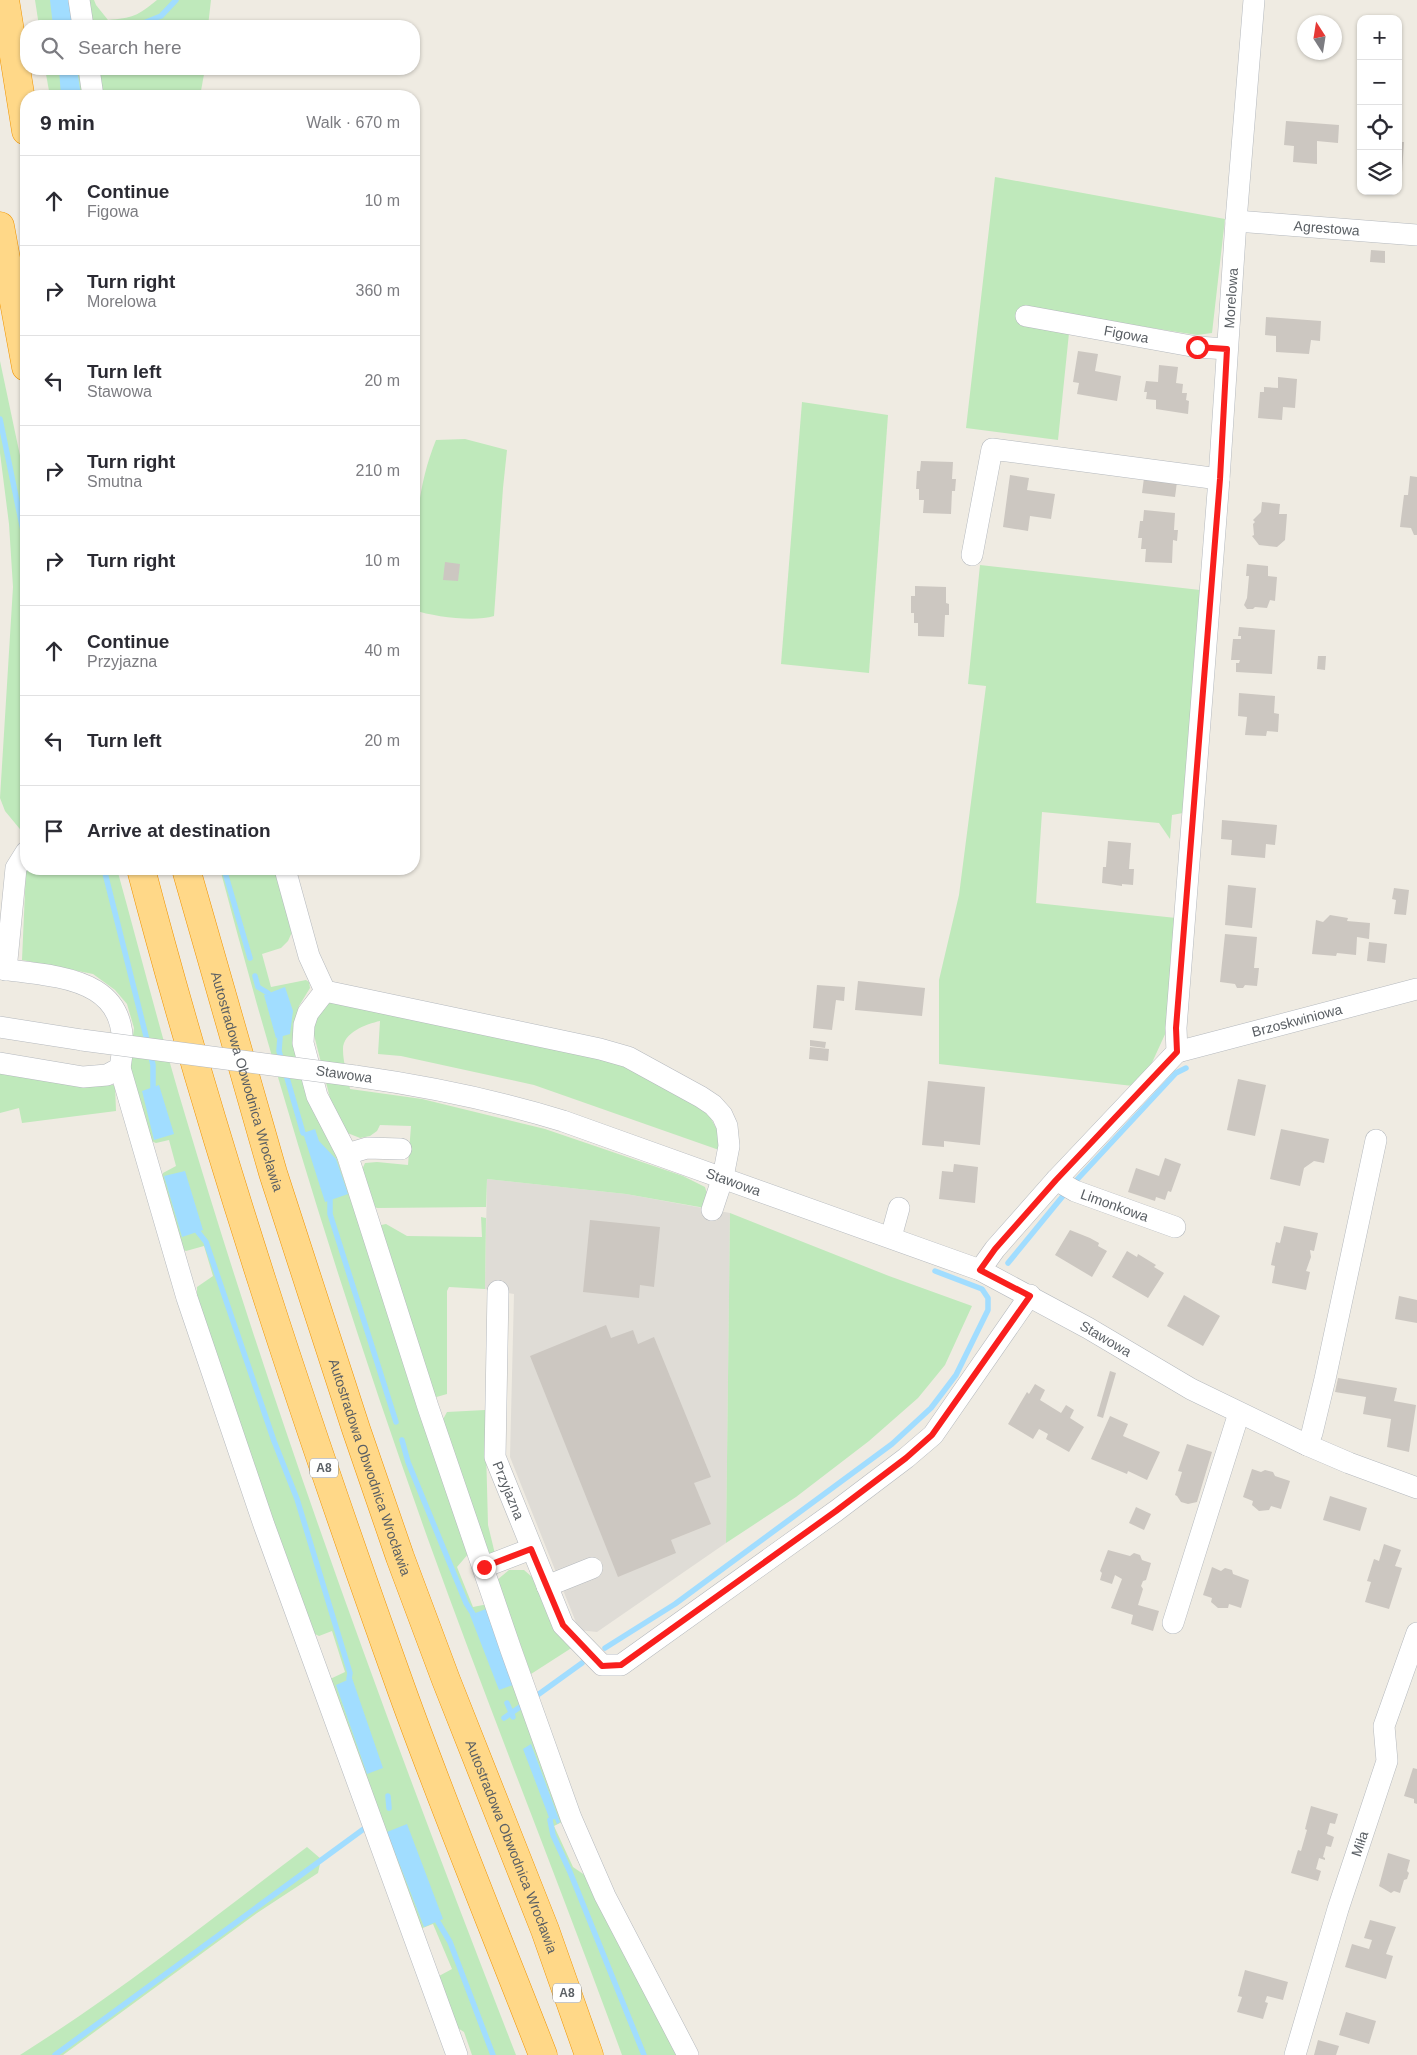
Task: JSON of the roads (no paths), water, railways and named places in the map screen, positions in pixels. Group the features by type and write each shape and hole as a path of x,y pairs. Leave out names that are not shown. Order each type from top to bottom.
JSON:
{"highway":[{"path":"5,0 20,94"},
{"path":"0,226 20,334"},
{"name":"A8","path":"143,875 160,942 231,1185 314,1441 403,1694 543,2055"},
{"name":"Autostradowa Obwodnica Wrocławia","path":"188,875 273,1173 356,1429 400,1557 544,1930 589,2055"}],"street":[{"path":"79,0 82,20"},
{"name":"Morelowa","path":"1177,1052 1176,1028 1220,479 1236,221 1254,0"},
{"path":"90,75 92,90"},
{"name":"Agrestowa","path":"1236,221 1417,235"},
{"name":"Figowa","path":"1026,316 1197,347 1227,349"},
{"path":"972,555 992,449 1220,479"},
{"path":"20,862 16,868 3,970 76,981 104,995 118,1015 123,1053 120,1068 187,1298 258,1506 457,2055"},
{"path":"287,875 309,956 325,991"},
{"name":"Brzoskwiniowa","path":"1177,1052 1417,989"},
{"path":"325,991 308,1013 304,1024 302,1043 317,1096 346,1154 428,1408 518,1669 584,1848 605,1896 688,2055"},
{"path":"325,991 600,1049 628,1058 701,1097 713,1105 722,1115 729,1136 723,1177 712,1210"},
{"name":"Stawowa","path":"0,1027 435,1088 523,1109 597,1132 980,1270 1030,1296 1191,1389 1239,1413 1307,1445 1417,1488"},
{"path":"980,1270 995,1249 1065,1185 1177,1052"},
{"path":"0,1063 83,1077 107,1075 120,1068"},
{"path":"1307,1445 1312,1433 1325,1379 1376,1140"},
{"path":"346,1154 367,1148 401,1149"},
{"name":"Limonkowa","path":"1065,1185 1175,1227"},
{"path":"891,1237 899,1208"},
{"name":"Przyjazna","path":"498,1291 495,1457 563,1625 602,1666 621,1665 836,1511 926,1441 961,1397 1030,1296"},
{"path":"1173,1623 1239,1413"},
{"path":"484,1567 531,1549"},
{"path":"547,1586 592,1568"},
{"name":"Miła","path":"1295,2055 1338,1909 1387,1761 1384,1726 1417,1634"}],"water":[{"path":"50,0 69,0 72,20 52,20"},
{"path":"59,75 78,75 80,90 61,90"},
{"path":"285,987 293,1011 290,1034 276,1038 264,995"},
{"path":"159,1085 174,1134 154,1140 142,1091"},
{"path":"315,1129 319,1141 336,1159 348,1194 325,1202 303,1133"},
{"path":"185,1171 203,1230 182,1237 164,1176"},
{"path":"486,1609 513,1685 499,1690 470,1615"},
{"path":"352,1678 383,1768 367,1774 336,1685"},
{"path":"531,1744 560,1822 557,1824 555,1819 550,1820 523,1749"},
{"path":"407,1824 443,1919 424,1927 387,1832"}],"waterway":[{"path":"151,20 161,16 176,0"},
{"path":"0,419 20,516"},
{"path":"106,875 148,1044"},
{"path":"226,875 250,958"},
{"path":"255,976 258,987 268,993"},
{"path":"280,1037 279,1051 282,1062"},
{"path":"150,1053 153,1065 153,1087"},
{"path":"1073,1184 1176,1073 1186,1068"},
{"path":"285,1071 303,1133"},
{"path":"1008,1263 1067,1191"},
{"path":"330,1200 330,1214 396,1422"},
{"path":"198,1232 206,1242 274,1441 297,1499 350,1673 349,1679"},
{"path":"605,1648 675,1604 892,1444 931,1408 956,1375 988,1310 988,1298 982,1289 935,1271"},
{"path":"402,1440 408,1462 466,1603 473,1614"},
{"path":"539,1694 582,1663"},
{"path":"507,1703 513,1717"},
{"path":"504,1718 520,1707"},
{"path":"388,1796 389,1808"},
{"path":"550,1820 553,1835 570,1872 644,2055"},
{"path":"55,2055 365,1828"},
{"path":"438,1922 450,1942 493,2055"}]}
